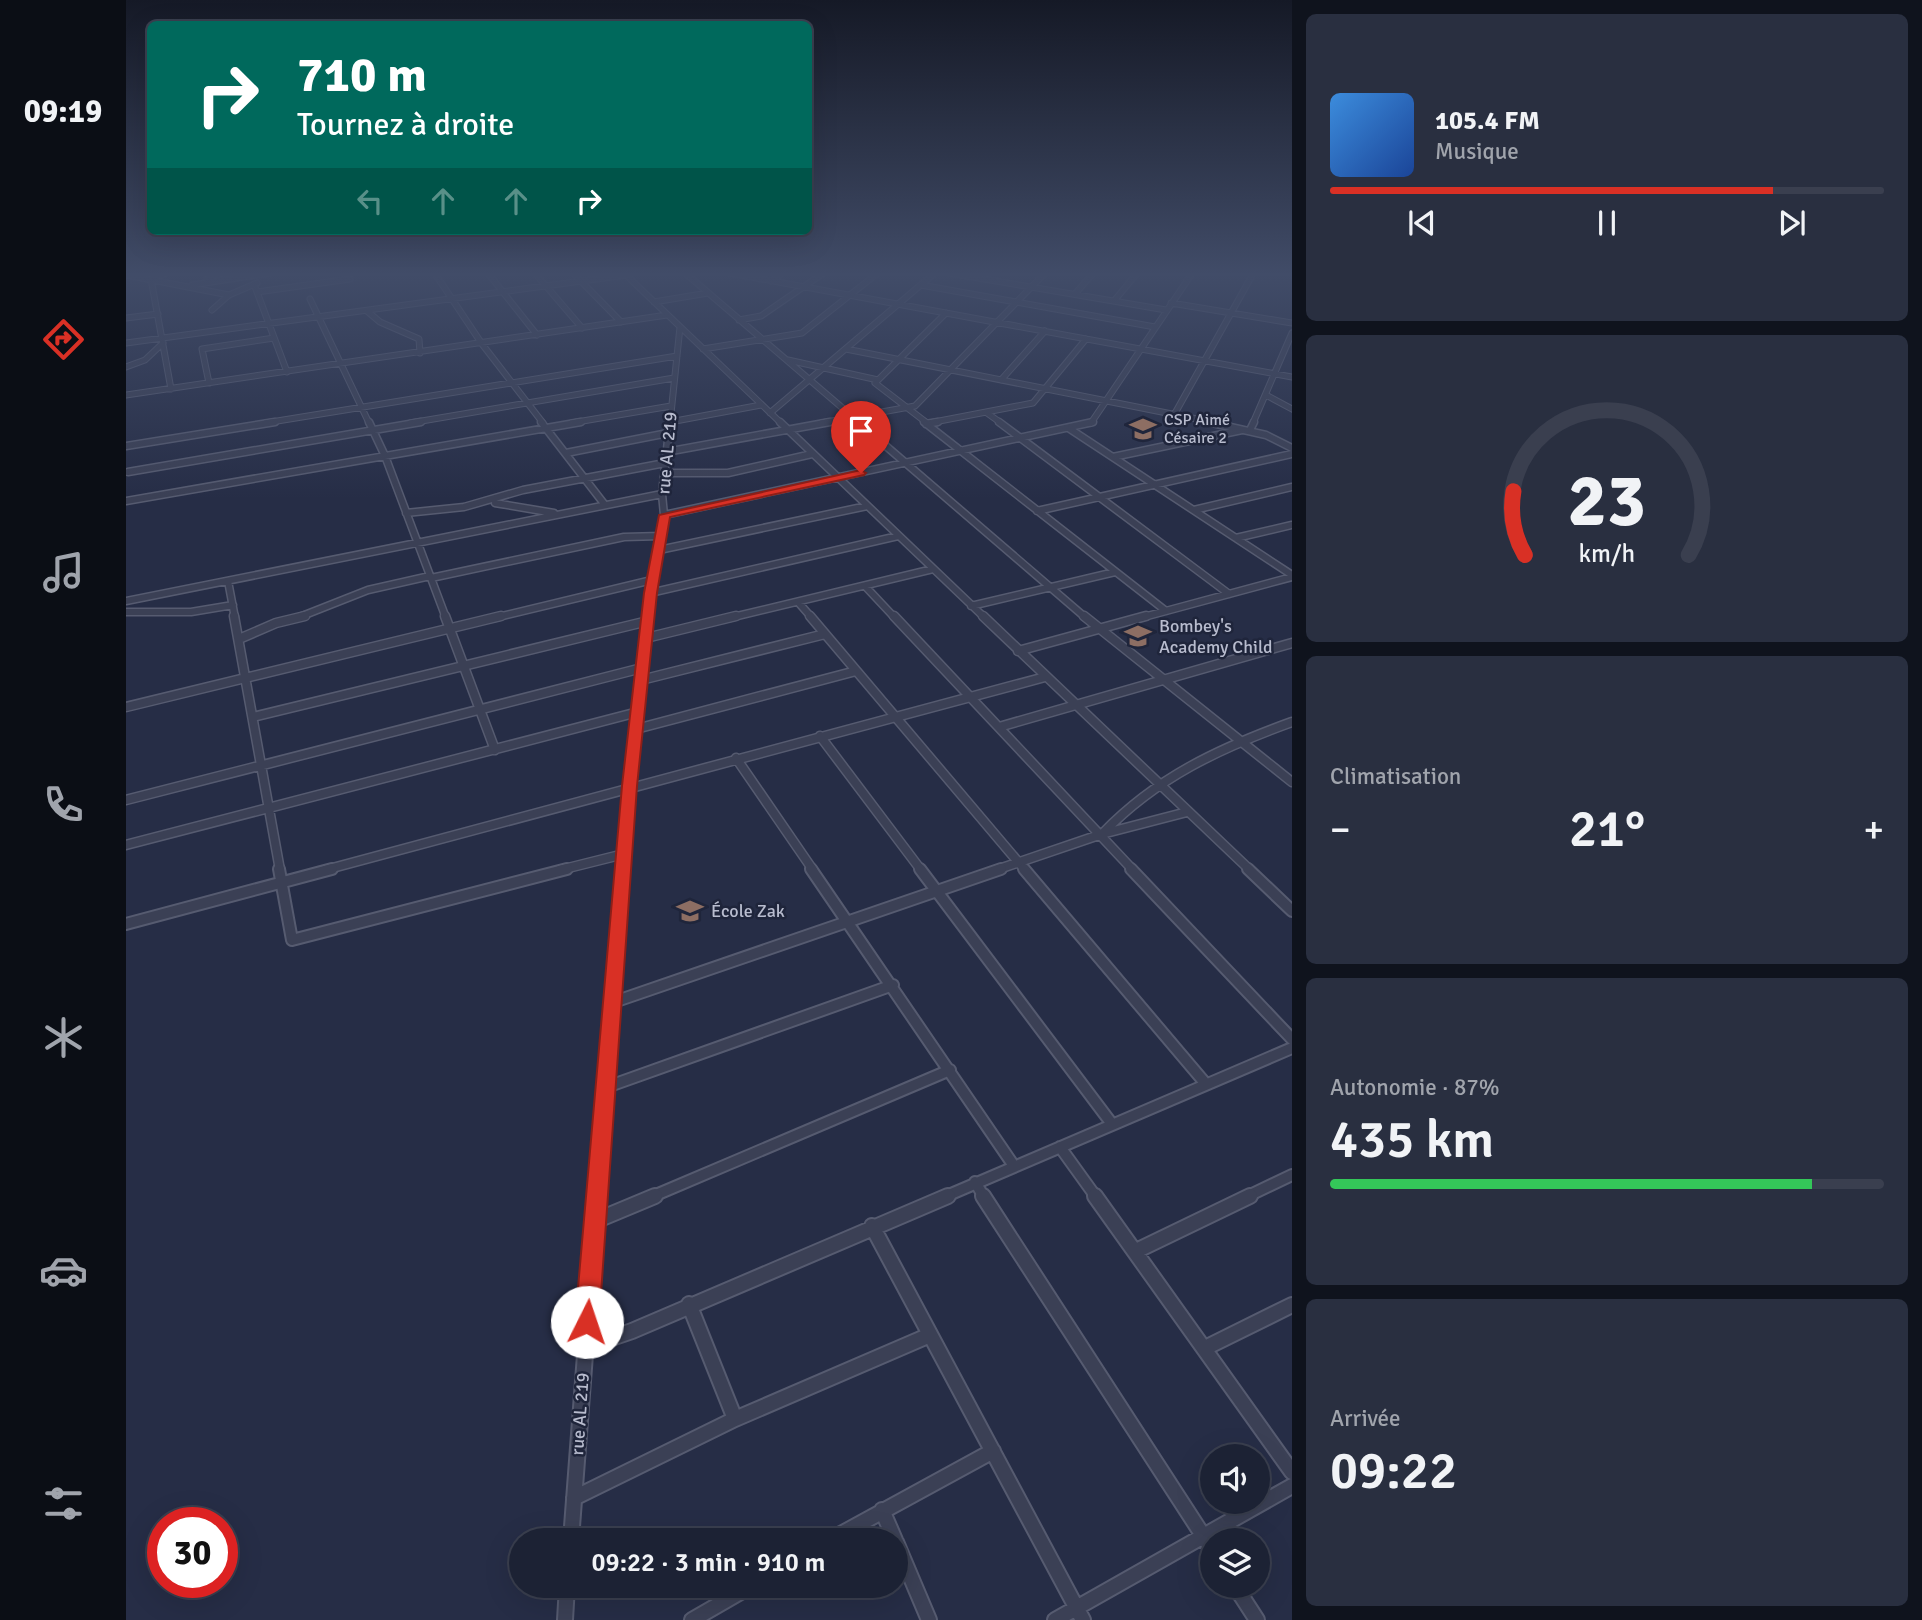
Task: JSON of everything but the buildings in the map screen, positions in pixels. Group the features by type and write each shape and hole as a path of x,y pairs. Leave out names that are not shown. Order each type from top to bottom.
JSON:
{"street":[{"path":"126,367 145,360 156,348"},
{"path":"164,348 171,389"},
{"path":"209,383 202,349 211,348"},
{"path":"278,348 287,372"},
{"path":"334,348 385,456 495,750"},
{"path":"420,348 420,353"},
{"path":"126,395 457,348"},
{"path":"485,348 606,505"},
{"name":"rue AL 219","path":"572,1528 629,786 650,593 664,515 662,494 678,348"},
{"path":"703,349 711,348"},
{"path":"771,348 1099,629 1292,782"},
{"path":"911,348 875,383 1166,611"},
{"path":"406,513 489,502 523,490 665,463 787,429 915,406 972,348"},
{"path":"1001,380 1030,348"},
{"path":"926,424 1031,404 1047,389 1079,348"},
{"path":"1133,348 1292,377"},
{"path":"1174,415 1213,348"},
{"path":"1247,430 1287,348"},
{"path":"703,349 1292,911"},
{"path":"770,413 846,349 1247,430 1292,448"},
{"path":"664,515 1091,424 1141,349"},
{"path":"126,446 677,356"},
{"path":"784,359 878,380"},
{"path":"128,472 674,378"},
{"path":"1266,395 1292,409"},
{"path":"670,422 761,405"},
{"path":"126,501 671,406"},
{"path":"987,413 1229,594"},
{"path":"1070,429 1292,576"},
{"path":"1113,457 1247,430"},
{"path":"566,453 668,433"},
{"path":"665,463 728,473 812,454"},
{"path":"1037,511 1292,454"},
{"path":"1194,510 1292,487"},
{"path":"126,601 662,494"},
{"path":"489,502 559,514"},
{"path":"659,550 867,506"},
{"path":"1236,538 1292,525"},
{"path":"239,639 276,623 311,615 368,590 624,537 661,536"},
{"path":"650,593 898,536"},
{"path":"646,638 933,569"},
{"path":"971,606 1115,572"},
{"path":"1018,651 1292,576"},
{"path":"228,580 292,940 624,854"},
{"path":"126,707 652,580"},
{"path":"865,586 1102,834 1292,1039"},
{"path":"798,602 1206,1084"},
{"path":"126,612 191,612 233,605"},
{"path":"253,717 648,621"},
{"path":"641,680 825,634"},
{"path":"999,727 1292,643"},
{"path":"126,800 642,668"},
{"path":"636,729 856,671"},
{"path":"126,925 629,786 1045,677"},
{"path":"126,845 638,712"},
{"path":"1102,834 1130,802 1157,783 1240,741 1292,722"},
{"path":"820,736 1112,1124"},
{"path":"736,758 849,920 1014,1166"},
{"path":"611,1003 1102,834 1187,811"},
{"path":"604,1088 892,985"},
{"path":"585,1347 632,1331 1292,1048"},
{"path":"594,1221 950,1070"},
{"path":"1060,1146 1292,1472"},
{"path":"1136,1251 1292,1175"},
{"path":"975,1182 1033,1277 1200,1531"},
{"path":"872,1226 1080,1614"},
{"path":"690,1304 735,1419"},
{"path":"1205,1348 1292,1305"},
{"path":"574,1498 735,1419 930,1335"},
{"path":"851,1528 993,1451"},
{"path":"1217,1528 1292,1486"},
{"path":"882,1510 890,1528"},
{"path":"1055,1620 1080,1614 1200,1538"},
{"path":"908,1570 929,1620"},
{"path":"565,1620 566,1598"},
{"path":"692,1620 730,1598"},
{"path":"1243,1598 1257,1620"}],"place":[{"name":"CSP Aimé Césaire 2","path":"1143,429"},
{"name":"Bombey's Academy Child","path":"1138,636"},
{"name":"École Zak","path":"690,911"}],"route":[{"path":"587,1322 629,786 650,593 664,515 861,473"}]}
